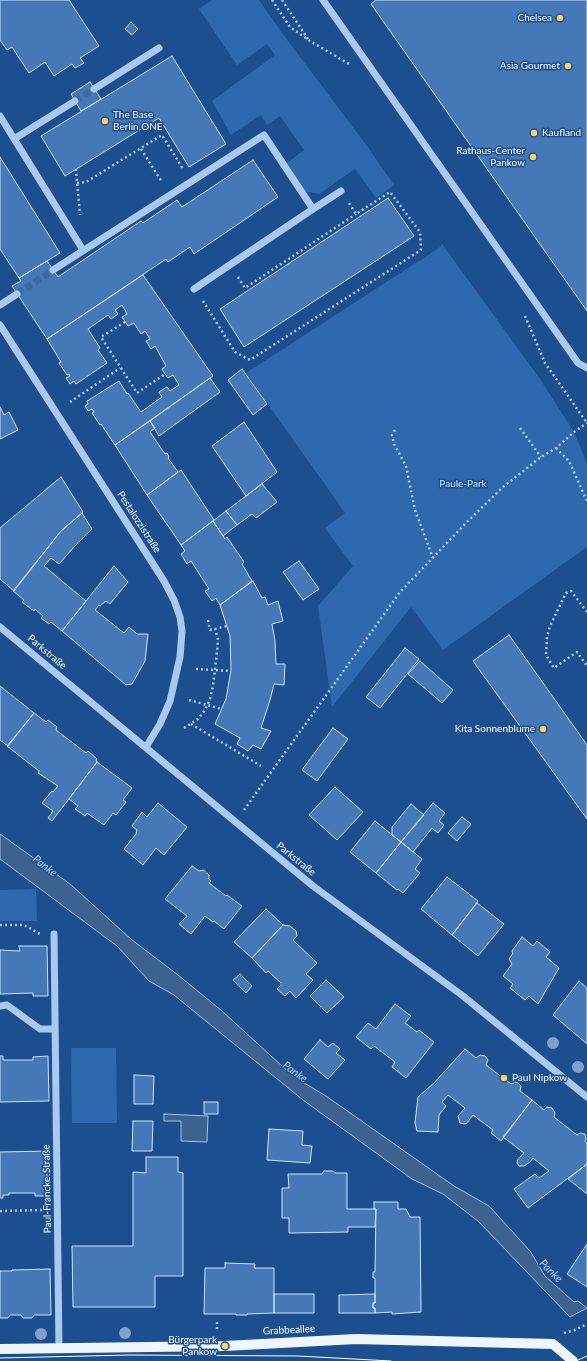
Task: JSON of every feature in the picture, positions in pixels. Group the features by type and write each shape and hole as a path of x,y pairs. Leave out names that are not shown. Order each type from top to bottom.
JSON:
{"main road":[{"name":"Grabbeallee","path":"0,1349 225,1346 343,1339 553,1344 572,1361"}],"street":[{"path":"323,0 578,363 587,368"},
{"path":"94,89 159,48"},
{"path":"14,139 75,101"},
{"path":"0,116 83,250"},
{"path":"53,270 264,135 313,209"},
{"path":"194,289 341,191"},
{"path":"0,305 17,294"},
{"name":"Pestalozzistraße","path":"0,325 164,581 178,611 182,631 180,657 176,678 170,701 160,724 146,747"},
{"name":"Parkstraße","path":"0,627 313,886 463,996 587,1097"},
{"name":"Paul-Francke-Straße","path":"54,934 59,1349"},
{"path":"0,1006 7,1005 40,1029 56,1029"}],"path":[{"path":"272,0 290,27 310,41 355,67"},
{"path":"282,0 310,41"},
{"path":"77,183 86,182 162,135 191,181"},
{"path":"141,148 170,194"},
{"path":"76,169 79,204"},
{"path":"341,191 356,214"},
{"path":"194,289 235,352 250,360 421,250 420,232 390,192 245,288 231,265"},
{"path":"244,810 400,592 503,487 587,423 545,364 522,309"},
{"path":"125,322 101,337 137,393 165,374"},
{"path":"70,402 120,368"},
{"path":"520,428 541,457"},
{"path":"395,430 392,435 394,444 406,466 414,510 433,558"},
{"path":"556,448 569,461 587,501"},
{"path":"587,612 571,591 566,593 550,626 547,637 546,655 554,668 577,652 587,666"},
{"path":"208,620 210,630 227,626"},
{"path":"184,728 198,719 207,705 213,686 218,639 215,629"},
{"path":"196,669 231,671"},
{"path":"189,700 222,709"},
{"path":"192,724 260,766"},
{"path":"0,925 24,925 42,935 54,934"},
{"path":"0,1211 58,1210"},
{"path":"217,1322 217,1330"},
{"path":"562,1333 576,1330 587,1324"}],"green space":[{"path":"212,0 259,0 394,185 376,198 355,169 319,194 305,191 287,163 304,150 280,116 267,125 261,115 231,135 212,101 275,55 267,44 237,65 199,9"},
{"name":"Paule-Park","path":"442,244 540,379 574,432 587,464 587,547 443,650 411,607 332,707 318,606 353,566 325,528 345,513 246,373 439,248"},
{"path":"36,889 37,921 0,921 0,890"},
{"path":"71,1048 116,1048 117,1123 72,1123"}],"shaded area":[{"path":"0,834 70,884 132,940 222,1011 294,1077 326,1096 454,1186 489,1206 530,1251 545,1276 574,1302 578,1301 587,1308 570,1317 478,1221 443,1194 412,1179 303,1100 174,995 149,981 117,946 0,859"},
{"path":"164,1114 208,1116 207,1142 181,1141 181,1121 164,1121"}],"building":[{"path":"0,0 69,0 99,46 80,58 84,63 75,68 72,64 54,76 45,62 29,73 12,47 7,50 0,40"},
{"name":"Rathaus-Center Pankow","path":"376,0 587,0 587,311 371,4"},
{"path":"131,22 138,29 132,35 125,29"},
{"path":"172,56 226,144 189,167 159,118 65,176 41,136"},
{"path":"90,82 101,99 81,111 71,94"},
{"path":"0,157 60,253 19,278 0,249"},
{"path":"253,160 278,197 194,254 190,247 168,262 166,259 47,339 12,286 21,281 19,278 47,261 58,277 141,221 143,223 177,200 182,207"},
{"path":"388,198 414,236 244,347 220,309"},
{"path":"143,275 213,376 115,445 92,413 94,412 92,409 88,411 85,406 88,404 87,401 119,381 141,412 162,397 159,392 167,387 170,391 179,385 173,375 168,378 165,374 162,369 166,366 155,346 151,349 146,341 150,339 145,331 141,334 134,323 128,326 122,317 127,314 122,305 115,310 118,314 111,319 108,315 88,329 100,348 98,350 107,363 76,384 74,381 70,384 66,378 70,376 69,374 67,375 59,363 61,362 47,339"},
{"path":"242,369 267,404 253,415 228,380"},
{"path":"210,378 220,392 159,436 150,421"},
{"path":"0,407 4,415 9,412 18,430 0,439"},
{"path":"150,421 155,428 150,432 165,454 167,453 168,458 178,472 147,495 115,445"},
{"path":"244,422 277,472 246,496 212,446"},
{"path":"181,470 214,520 181,545 147,495"},
{"path":"61,477 83,512 61,531 14,591 0,579 0,528"},
{"path":"262,484 277,502 256,518 252,514 237,525 226,511"},
{"path":"226,511 237,525 223,536 213,521"},
{"path":"82,513 92,529 59,564 51,558 44,566 86,601 62,631 51,622 49,624 41,618 43,616 35,609 34,611 22,602 24,600 13,591 61,531"},
{"path":"213,521 225,539 227,537 244,562 242,564 252,581 220,605 216,598 212,601 205,591 209,589 191,561 187,564 181,554 185,551 181,545"},
{"path":"299,561 319,589 303,600 283,572"},
{"path":"114,566 128,582 110,604 106,601 100,606 99,605 95,610 124,633 129,627 137,634 148,634 145,661 132,684 126,685 62,631"},
{"path":"253,581 262,598 265,597 268,605 278,601 283,621 272,624 275,641 276,664 285,664 284,685 274,684 261,728 271,731 261,749 253,745 248,751 237,744 240,738 215,724 226,699 231,670 230,636 220,605"},
{"name":"Kita Sonnenblume","path":"509,635 587,745 587,819 473,661"},
{"path":"405,648 419,659 380,708 366,697"},
{"path":"420,661 453,690 442,703 408,674"},
{"path":"0,686 34,713 8,746 0,740"},
{"path":"34,713 46,722 48,720 57,727 56,730 86,753 88,751 97,759 97,762 52,821 48,818 53,811 42,803 58,786 38,773 39,771 7,746"},
{"path":"333,728 348,739 317,781 302,770"},
{"path":"97,762 132,788 123,800 126,802 116,815 113,813 104,825 87,813 85,816 75,809 78,806 69,799"},
{"path":"335,787 363,812 337,840 309,815"},
{"path":"158,803 187,827 164,855 156,848 143,865 124,849 136,834 137,830 132,826 142,812 147,817"},
{"path":"433,803 445,813 439,821 444,825 438,833 432,828 413,852 401,842"},
{"path":"411,804 424,815 401,842 392,835 392,827"},
{"path":"462,817 471,824 457,841 448,833"},
{"path":"375,821 401,842 376,873 350,852"},
{"path":"401,842 422,859 415,869 420,873 403,893 376,873"},
{"path":"192,866 199,871 204,870 209,875 209,879 211,881 209,883 242,906 224,929 205,916 191,934 179,924 187,916 165,899"},
{"path":"447,877 478,901 452,935 421,909"},
{"path":"477,903 504,924 478,956 452,935"},
{"path":"266,909 283,925 252,958 234,942"},
{"path":"283,925 290,926 296,931 297,936 293,940 317,963 306,974 313,980 296,998 290,991 285,996 277,989 282,984 268,971 266,973 252,958"},
{"path":"522,937 533,946 537,941 550,952 546,957 559,968 538,1004 529,996 525,1000 510,988 513,984 503,976 512,964 509,959 513,953 512,951"},
{"path":"19,946 47,946 48,996 33,996 33,993 0,994 0,950 20,951"},
{"path":"240,974 252,986 246,993 233,980"},
{"path":"326,980 344,997 327,1013 310,996"},
{"path":"579,981 587,988 587,1044 553,1015"},
{"path":"395,1004 411,1016 405,1023 417,1032 419,1030 434,1042 406,1078 392,1067 395,1062 374,1046 371,1049 356,1037 368,1023 376,1029"},
{"path":"320,1040 328,1047 333,1043 340,1049 336,1053 345,1060 328,1079 304,1059"},
{"path":"465,1049 476,1058 480,1055 485,1056 488,1060 486,1065 511,1084 515,1082 518,1083 521,1086 520,1091 532,1100 501,1141 491,1133 493,1130 473,1115 467,1123 460,1123 458,1116 465,1108 448,1095 442,1102 446,1106 439,1115 438,1132 417,1131 415,1123 418,1097 434,1083"},
{"path":"0,1056 3,1056 3,1060 33,1060 33,1057 48,1056 49,1101 0,1102"},
{"path":"134,1075 154,1076 153,1104 134,1104"},
{"path":"532,1100 544,1110 547,1107 552,1108 555,1113 554,1117 577,1135 580,1133 585,1134 585,1141 587,1143 587,1164 528,1208 514,1189 535,1174 539,1178 549,1171 533,1158 524,1166 519,1166 517,1163 518,1159 524,1153 503,1137"},
{"path":"204,1102 218,1102 218,1114 204,1114"},
{"path":"133,1121 153,1121 152,1151 132,1151"},
{"path":"269,1129 303,1131 302,1145 312,1146 310,1163 267,1160"},
{"path":"49,1151 50,1196 35,1196 35,1193 9,1193 9,1195 3,1195 3,1198 0,1198 0,1152"},
{"path":"146,1157 178,1157 178,1172 183,1173 183,1276 155,1276 155,1307 73,1307 72,1246 133,1246 133,1172 146,1173"},
{"path":"587,1164 587,1194 568,1179"},
{"path":"324,1171 347,1173 347,1209 376,1209 375,1227 348,1227 348,1232 289,1233 289,1218 282,1218 282,1188 289,1188 288,1174 322,1174"},
{"path":"374,1202 398,1202 398,1209 406,1209 410,1217 420,1217 421,1312 392,1314 392,1312 375,1313 375,1308 373,1308 373,1303 375,1303 375,1278 373,1278 373,1272 375,1272 376,1209 374,1209"},
{"path":"587,1244 587,1287 567,1274"},
{"path":"225,1263 255,1264 254,1268 274,1268 274,1313 247,1315 204,1314 205,1268 225,1268"},
{"path":"50,1269 51,1315 34,1315 32,1318 23,1318 21,1315 10,1315 8,1318 0,1318 0,1271"},
{"path":"274,1294 314,1294 314,1313 274,1313"},
{"path":"375,1294 375,1303 373,1303 373,1308 375,1308 375,1313 339,1313 339,1295"}],"tunnel":[{"path":"75,101 94,89"},
{"path":"17,294 53,270"}],"tram line":[{"path":"0,1358 129,1355 298,1356 391,1361"},
{"path":"576,1361 587,1356"}],"place":[{"name":"Chelsea","path":"560,18"},
{"name":"Asia Gourmet","path":"568,66"},
{"name":"The Base Berlin ONE","path":"105,121"},
{"name":"Kaufland","path":"534,133"},
{"name":"Rathaus-Center Pankow","path":"533,157"},
{"name":"Kita Sonnenblume","path":"543,729"},
{"name":"Paul Nipkow","path":"504,1078"},
{"name":"Bürgerpark Pankow","path":"225,1346"}],"water label":[{"name":"Panke","path":"45,866"},
{"name":"Panke","path":"295,1072"},
{"name":"Panke","path":"551,1271"}]}
